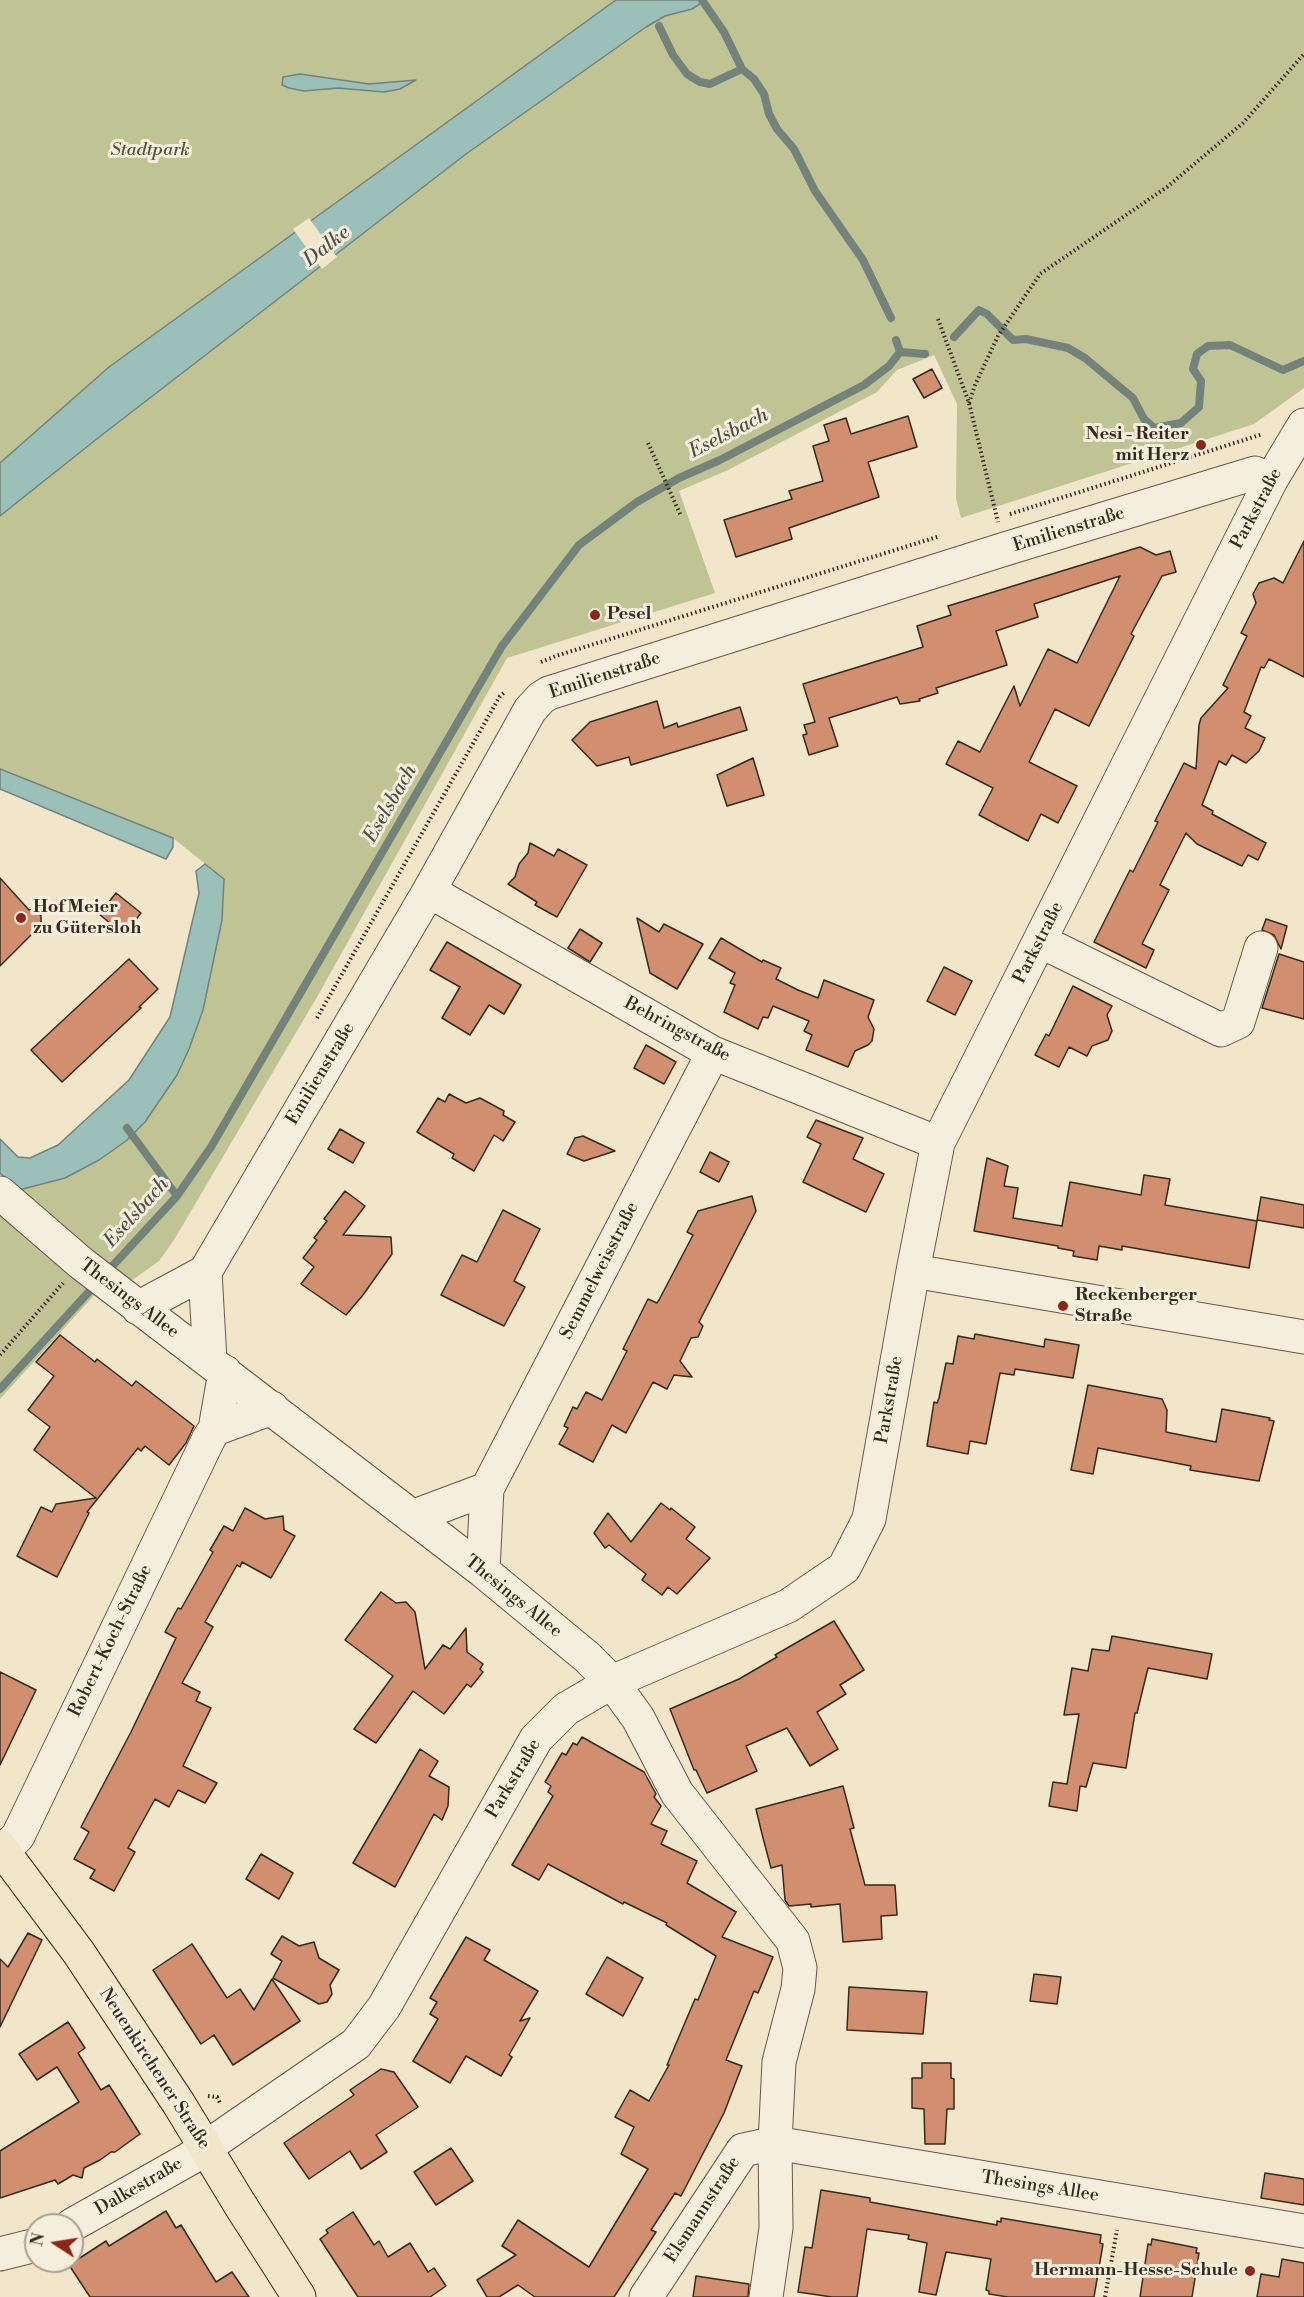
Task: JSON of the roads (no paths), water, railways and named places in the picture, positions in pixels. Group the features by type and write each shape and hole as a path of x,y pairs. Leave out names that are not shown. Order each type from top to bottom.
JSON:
{"main road":[{"name":"Neuenkirchener Straße","path":"2,1849 79,1953 206,2147 300,2297"}],"street":[{"name":"Parkstraße","path":"206,2147 356,2044 384,2007 536,1739 566,1708 612,1682 788,1606 844,1568 869,1519 938,1143 1271,480 1304,425"},
{"name":"Emilienstraße","path":"205,1272 429,891 530,710 541,698 549,693 1005,549 1255,473 1271,480"},
{"name":"Behringstraße","path":"429,891 713,1053 938,1143"},
{"path":"1040,941 1221,1030 1238,1022 1261,948"},
{"name":"Semmelweisstraße","path":"483,1570 487,1489 713,1053"},
{"name":"Thesings Allee","path":"0,1193 138,1308 218,1366 483,1570 587,1657 612,1682 638,1718 677,1793 793,1941 800,1968 779,2062 775,2143 776,2228 766,2297"},
{"path":"913,1271 1304,1337"},
{"path":"138,1308 205,1272 218,1366"},
{"name":"Robert-Koch-Straße","path":"2,1849 18,1836 215,1429 218,1366"},
{"path":"215,1429 272,1408"},
{"path":"412,1517 487,1489"},
{"name":"Thesings Allee","path":"775,2143 1304,2231"},
{"name":"Elsmannstraße","path":"646,2297 743,2150 775,2143"},
{"name":"Dalkestraße","path":"84,2218 161,2176 206,2147"},
{"path":"0,2253 24,2248"}],"water":[{"name":"Dalke","path":"616,0 706,0 692,9 665,16 646,27 466,154 0,516 0,463 109,367"},
{"path":"300,74 369,84 416,80 400,89 384,92 338,88 304,91 282,85 283,77"},
{"path":"0,769 173,838 173,847 166,859 0,789"},
{"path":"205,864 224,879 222,920 203,1010 177,1075 145,1122 126,1141 99,1160 65,1178 19,1190 0,1173 0,1139 18,1157 30,1158 58,1145 129,1080 170,1017 199,893 196,871"}],"waterway":[{"name":"Eselsbach","path":"702,0 724,32 742,69 754,79 764,94 769,114 777,129 794,149 815,191 863,260 891,318"},
{"path":"659,26 673,55 687,74 700,82 710,84 742,69"},
{"path":"954,337 979,310 987,314 1013,340 1026,339 1068,348 1085,358 1133,398 1144,419 1154,428 1181,423 1199,407 1201,381 1193,369 1197,354 1208,346 1230,345 1283,370 1304,361"},
{"name":"Eselsbach","path":"106,1273 177,1196 211,1147 502,646 579,545 637,502 679,478 720,460 864,385 889,366 900,352 896,340"},
{"path":"900,352 925,354"},
{"path":"127,1128 177,1196"},
{"name":"Eselsbach","path":"0,1389 96,1284"}],"place":[{"name":"Nesi - Reiter mit Herz","path":"1201,445"},
{"name":"Pesel","path":"595,615"},
{"name":"Hof Meier zu Gütersloh","path":"21,918"},
{"name":"Reckenberger Straße","path":"1063,1306"},
{"name":"Hermann-Hesse-Schule","path":"1250,2271"}],"park label":[{"name":"Stadtpark","path":"150,151"}]}
